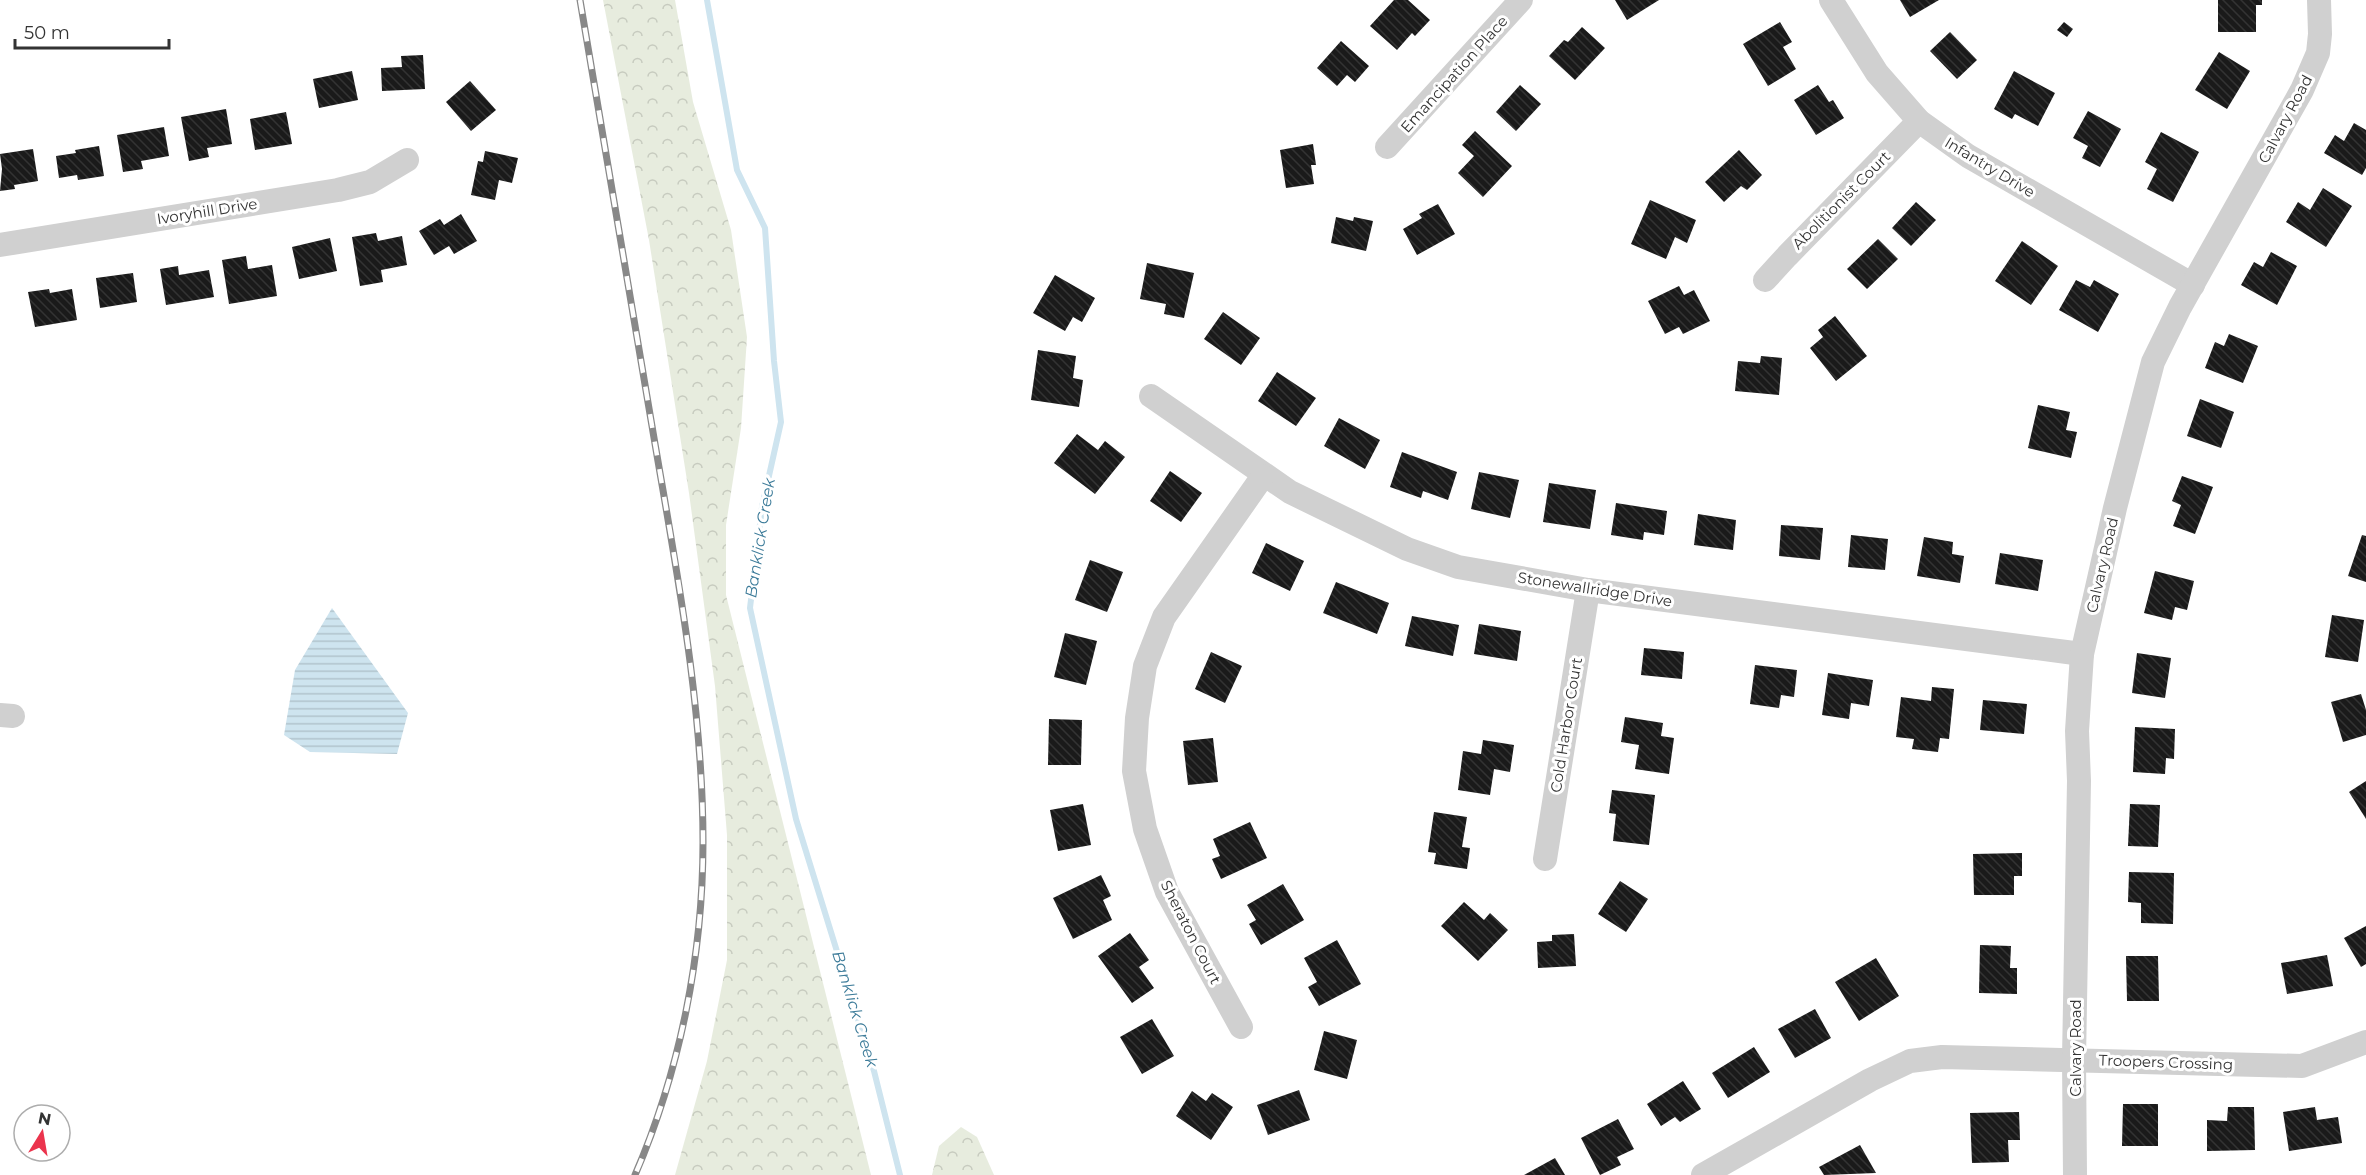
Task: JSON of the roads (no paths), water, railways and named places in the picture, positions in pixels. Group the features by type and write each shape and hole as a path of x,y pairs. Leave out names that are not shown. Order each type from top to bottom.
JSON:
{"street":[{"name":"Emancipation Place","path":"1387,147 1521,0"},
{"name":"Infantry Drive","path":"1831,0 1877,73 1919,122 1968,156 2193,285"},
{"name":"Calvary Road","path":"2075,1175 2074,1059 2079,781 2077,731 2082,654 2115,508 2153,362 2193,285 2302,90 2318,53 2319,0"},
{"name":"Abolitionist Court","path":"1765,280 1919,122"},
{"name":"Ivoryhill Drive","path":"0,245 338,190 370,182 407,160"},
{"name":"Stonewallridge Drive","path":"1151,396 1263,476 1290,492 1407,549 1458,567 1588,590 2082,654"},
{"name":"Sheraton Court","path":"1241,1027 1167,892 1146,828 1134,771 1137,718 1145,666 1164,617 1263,476"},
{"name":"Cold Harbor Court","path":"1545,860 1588,590"},
{"name":"Troopers Crossing","path":"1703,1175 1870,1080 1910,1061 1942,1057 2302,1066 2366,1042"}],"water":[{"path":"332,608 408,713 397,754 310,752 284,735 295,670"}],"waterway":[{"name":"Banklick Creek","path":"707,0 737,170 765,228 774,361 781,422 762,507 750,608 796,819 874,1071 900,1175"}],"railway":[{"path":"580,0 678,581 693,685 702,790 703,842 699,927 686,1012 665,1095 635,1175"}]}
